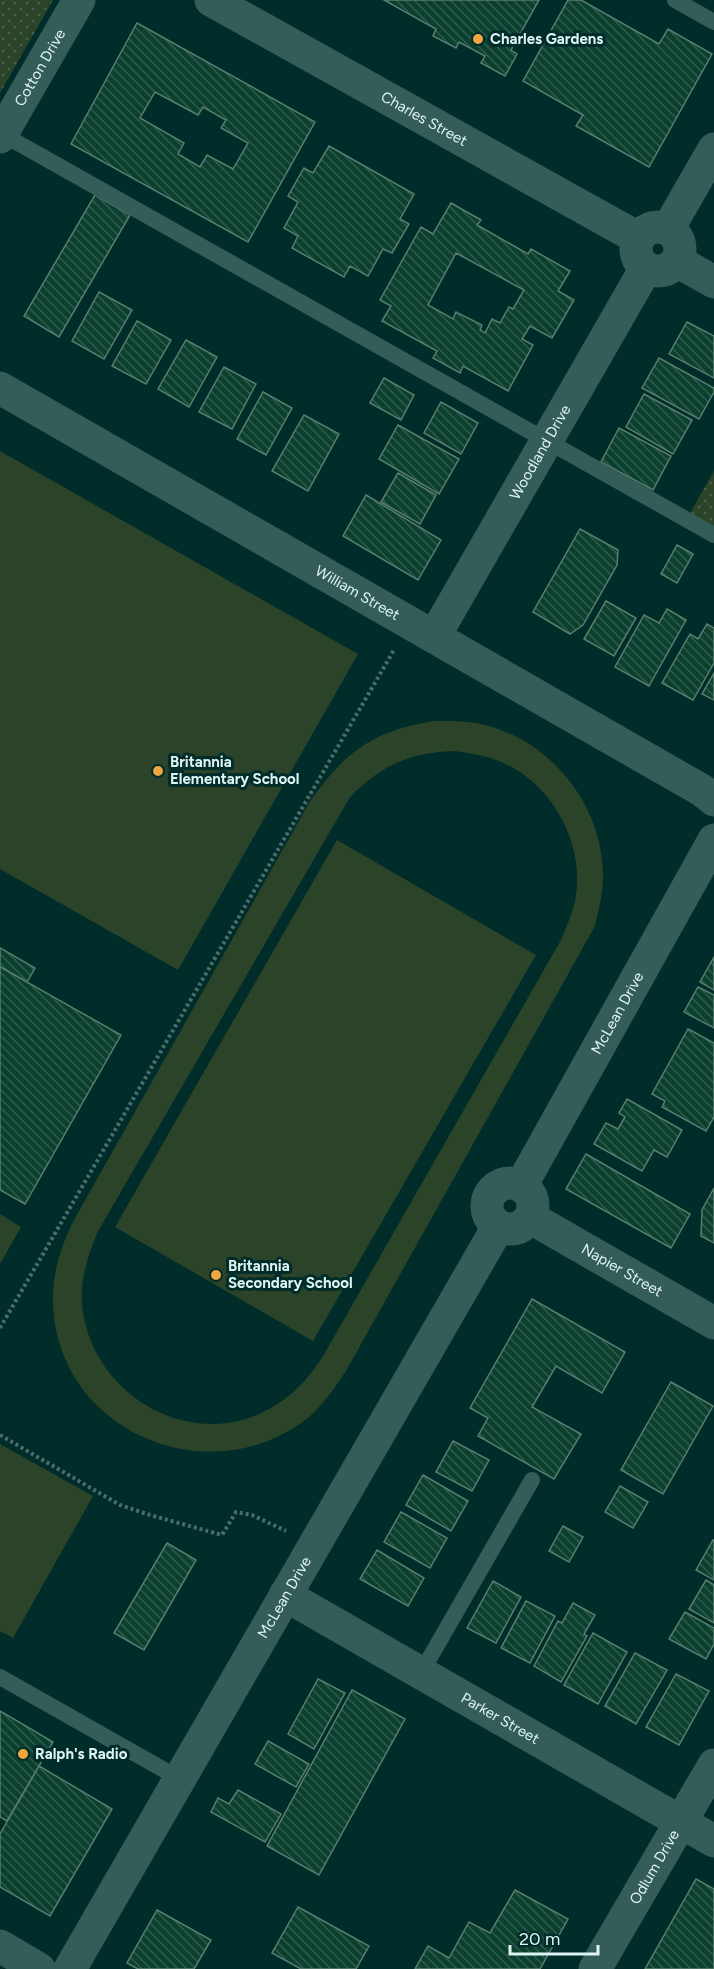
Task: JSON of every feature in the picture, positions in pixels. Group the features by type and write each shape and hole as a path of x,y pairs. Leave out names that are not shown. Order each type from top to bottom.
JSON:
{"street":[{"name":"Cotton Drive","path":"1,135 78,0"},
{"name":"Charles Street","path":"211,0 714,282"},
{"name":"Woodland Drive","path":"434,637 714,149"},
{"name":"William Street","path":"0,388 714,800"},
{"name":"McLean Drive","path":"521,1186 714,840"},
{"path":"513,1183 521,1186 532,1200 531,1218 525,1225 516,1229 507,1230 498,1227 487,1213 489,1195 495,1188 504,1184 513,1183"},
{"name":"Napier Street","path":"531,1218 714,1323"},
{"name":"McLean Drive","path":"70,1969 498,1227"},
{"name":"Parker Street","path":"285,1595 714,1841"},
{"name":"Odlum Drive","path":"595,1969 714,1765"},
{"path":"1,1948 39,1969"}],"lane":[{"path":"675,0 714,22"},
{"path":"1,135 714,535"},
{"path":"421,1673 532,1480"},
{"path":"0,1677 180,1779"}],"path":[{"path":"0,1328 394,650"},
{"path":"0,1435 120,1505 222,1534 236,1512 252,1515 286,1531"}],"green space":[{"path":"0,0 53,0 0,93"},
{"name":"Britannia Elementary School","path":"0,451 358,654 178,970 0,869"},
{"path":"714,471 714,526 690,513"},
{"path":"435,721 485,725 510,734 532,746 570,781 584,802 601,850 603,882 595,926 346,1371 320,1407 309,1417 270,1440 228,1451 186,1450 145,1438 110,1417 81,1386 61,1348 53,1292 58,1260 65,1240 74,1220 309,803 335,770 362,746 394,730","holes":["454,751 493,759 518,771 534,783 560,816 575,855 577,875 575,902 561,940 322,1358 307,1378 282,1401 243,1420 211,1424 180,1420 151,1408 125,1389 104,1365 89,1337 82,1304 82,1286 97,1233 350,797 373,777 397,763 423,755"]},
{"path":"337,840 536,955 313,1341 115,1227"},
{"path":"0,1214 21,1227 0,1264"},
{"path":"0,1444 93,1496 13,1638 0,1631"}],"building":[{"name":"Charles Gardens","path":"384,0 539,0 511,50 517,54 505,76 481,63 485,56 459,42 456,48 433,36 436,29"},
{"path":"568,0 581,0 659,44 668,29 712,54 649,167 576,126 583,115 523,81"},
{"path":"137,23 315,122 248,242 71,144","holes":["155,92 198,115 203,107 226,120 221,128 248,143 233,169 207,155 200,167 178,154 184,143 140,118"]},
{"path":"329,146 414,194 400,219 409,224 392,253 383,249 368,276 350,266 344,277 292,248 298,236 284,228 298,202 288,196 304,168 313,173"},
{"path":"95,195 130,215 59,337 24,316"},
{"path":"451,203 481,220 477,225 528,254 531,249 570,271 558,291 574,300 552,338 530,326 522,339 533,345 508,391 463,366 460,373 433,358 437,351 382,321 391,306 380,300 421,227 433,234","holes":["456,253 524,290 513,309 509,307 500,323 492,319 485,333 480,330 482,325 456,312 453,319 428,305"]},
{"path":"99,292 132,310 104,359 72,341"},
{"path":"137,321 171,340 146,384 112,366"},
{"path":"687,322 714,336 714,378 669,354"},
{"path":"186,340 217,357 189,407 158,389"},
{"path":"659,358 714,388 699,419 642,388"},
{"path":"224,367 256,384 232,429 199,412"},
{"path":"384,378 414,395 401,420 370,403"},
{"path":"263,392 292,408 266,455 237,439"},
{"path":"644,394 692,420 673,454 626,427"},
{"path":"441,402 478,423 461,454 424,433"},
{"path":"304,415 339,434 308,491 272,471"},
{"path":"398,425 459,459 439,494 379,459"},
{"path":"619,428 671,456 653,490 601,462"},
{"path":"398,473 436,495 420,524 381,502"},
{"path":"366,495 441,540 418,580 343,536"},
{"path":"580,529 618,550 617,565 583,625 570,634 533,612"},
{"path":"677,545 693,554 677,583 661,574"},
{"path":"606,601 636,618 614,656 584,639"},
{"path":"667,609 686,620 649,686 615,667 644,615 659,623"},
{"path":"707,624 714,628 714,663 693,700 662,683 690,634 698,639"},
{"path":"714,673 714,700 702,694"},
{"path":"0,948 35,968 27,982 0,967"},
{"path":"714,957 714,990 700,982"},
{"path":"0,967 121,1035 25,1204 0,1190"},
{"path":"698,987 714,995 714,1028 684,1012"},
{"path":"688,1029 714,1043 714,1117 706,1131 662,1107 665,1101 652,1094"},
{"path":"627,1099 682,1130 667,1157 654,1150 642,1171 594,1144 606,1123 618,1129 625,1117 619,1113"},
{"path":"586,1154 690,1214 671,1248 566,1189"},
{"path":"714,1188 714,1243 701,1236 702,1210"},
{"path":"532,1299 625,1352 602,1393 556,1366 532,1407 581,1434 554,1479 478,1436 488,1418 470,1408"},
{"path":"671,1382 713,1406 663,1494 621,1470"},
{"path":"453,1441 489,1460 472,1491 436,1472"},
{"path":"423,1475 468,1501 451,1531 406,1505"},
{"path":"620,1486 648,1502 633,1528 605,1512"},
{"path":"401,1512 447,1538 430,1568 384,1542"},
{"path":"563,1526 583,1537 569,1562 549,1551"},
{"path":"714,1540 714,1580 696,1570"},
{"path":"167,1543 196,1560 144,1650 114,1633"},
{"path":"377,1550 424,1578 408,1606 360,1579"},
{"path":"706,1580 714,1585 714,1623 689,1609"},
{"path":"493,1581 521,1597 496,1643 467,1628"},
{"path":"526,1601 555,1616 530,1663 501,1648"},
{"path":"573,1603 595,1615 584,1634 587,1636 561,1682 534,1666 558,1621 562,1623"},
{"path":"685,1612 714,1628 714,1644 706,1659 669,1639"},
{"path":"593,1633 627,1652 598,1704 564,1685"},
{"path":"635,1653 667,1670 636,1724 605,1706"},
{"path":"676,1674 709,1691 679,1745 646,1727"},
{"path":"318,1679 345,1693 314,1749 288,1734"},
{"path":"352,1690 405,1719 319,1875 267,1846"},
{"name":"Ralph's Radio","path":"0,1711 53,1742 7,1821 0,1817"},
{"path":"268,1741 309,1764 296,1787 255,1764"},
{"path":"39,1766 112,1809 50,1916 0,1887 0,1834"},
{"path":"238,1790 281,1814 265,1842 211,1812 218,1798 229,1804"},
{"path":"696,1879 714,1889 714,1969 645,1969"},
{"path":"515,1890 568,1919 540,1969 415,1969 428,1946 449,1958 469,1922 490,1933"},
{"path":"298,1907 369,1946 356,1969 301,1969 272,1953"},
{"path":"157,1910 211,1940 194,1969 138,1969 127,1963"}],"place":[{"name":"Charles Gardens","path":"478,39"},
{"name":"Britannia Elementary School","path":"158,771"},
{"name":"Britannia Secondary School","path":"216,1275"},
{"name":"Ralph's Radio","path":"23,1754"}]}
